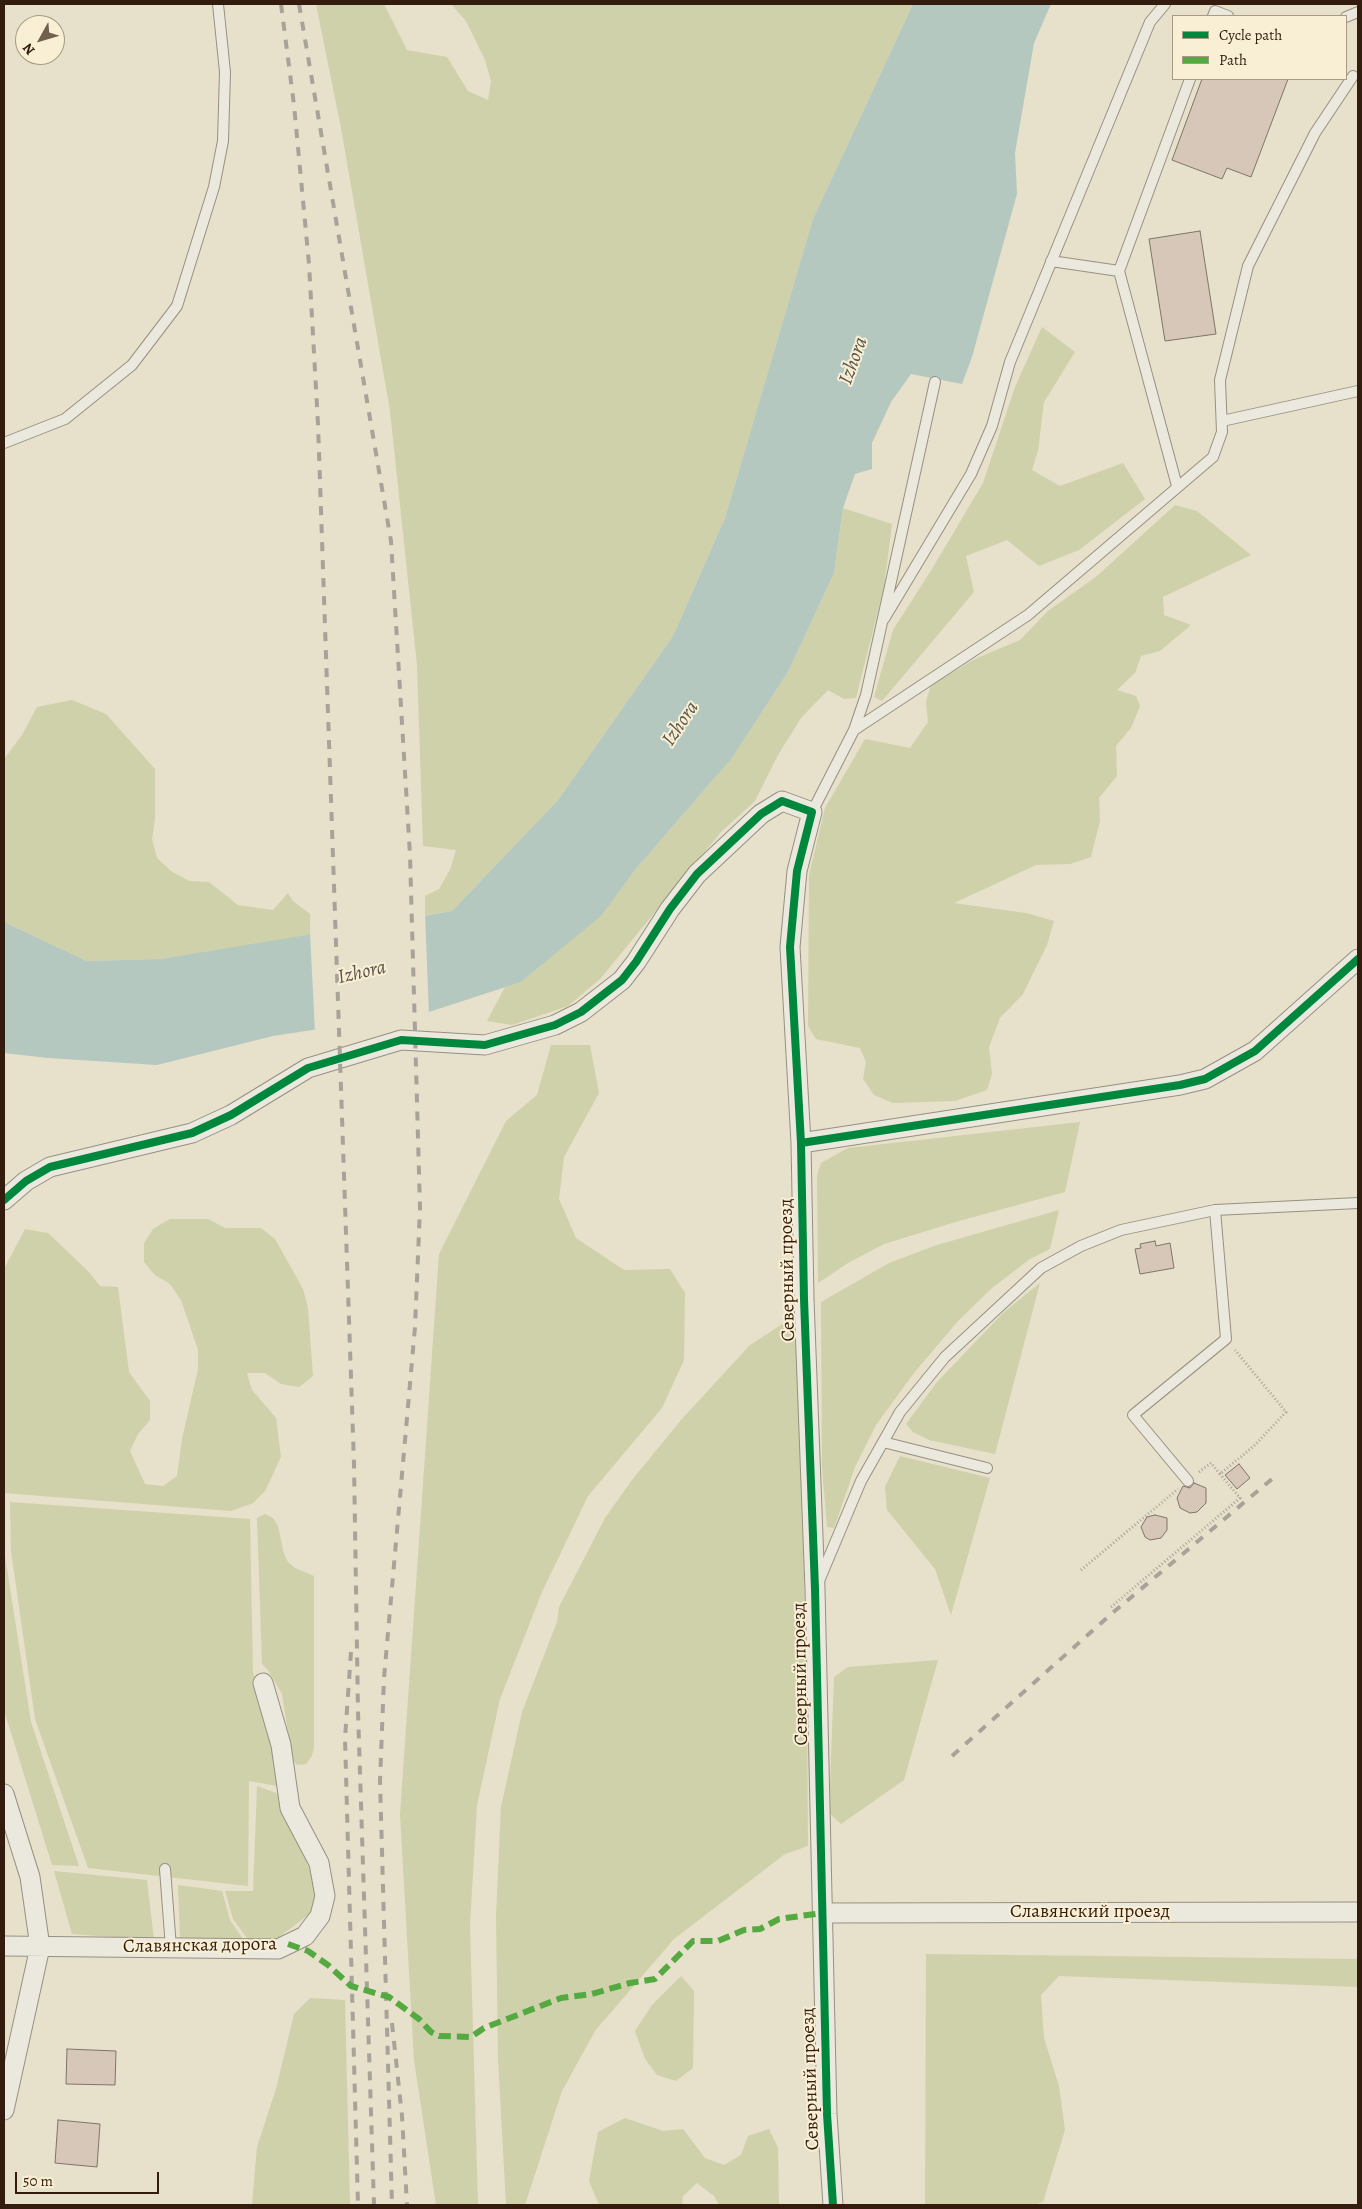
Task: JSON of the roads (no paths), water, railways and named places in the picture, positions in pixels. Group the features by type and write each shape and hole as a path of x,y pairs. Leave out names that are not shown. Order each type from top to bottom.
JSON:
{"street":[{"path":"4,1200 26,1181 50,1167 192,1133 231,1115 308,1068 401,1040 486,1045 555,1025 581,1012 622,980 636,962 670,908 697,874 761,814 782,801 812,812"},
{"name":"Северный проезд","path":"812,812 797,872 790,947 802,1143 804,1299 816,1589 827,2114 833,2205"},
{"path":"802,1143 1180,1085 1205,1079 1255,1051 1358,959"},
{"name":"Славянская дорога","path":"4,1946 278,1949 305,1936 320,1916 325,1896 320,1863 290,1808 281,1745 263,1683"},
{"path":"4,1794 30,1877 40,1947 4,2110"},
{"name":"Славянский проезд","path":"822,1912 1358,1912"}],"lane":[{"path":"4,443 66,420 132,365 177,306 214,187 222,141 225,72 218,4"},
{"path":"884,619 971,474 992,426 1010,362 1150,22 1165,4"},
{"path":"1213,15 1215,11 1225,15"},
{"path":"854,730 1028,615 1213,457 1222,432 1220,380 1248,266 1314,133 1354,76"},
{"path":"1177,486 1119,271 1190,80"},
{"path":"1052,261 1119,271"},
{"path":"812,812 854,730 866,695 935,382"},
{"path":"1222,421 1358,391"},
{"path":"816,1589 862,1481 900,1412 945,1357 1041,1268 1081,1246 1121,1230 1215,1210 1358,1203"},
{"path":"1188,1481 1133,1415 1226,1339 1215,1210"},
{"path":"883,1442 988,1468"},
{"path":"165,1869 171,1948"}],"water":[{"name":"Izhora","path":"913,4 1051,4 1034,43 1015,153 1017,194 972,357 962,384 911,374 891,402 872,443 872,469 855,474 843,508 834,573 788,672 732,758 635,870 601,916 521,982 429,1012 273,1036 157,1065 48,1058 4,1053 4,920 8,924 87,961 161,959 452,911 558,800 673,636 725,518 813,219"}],"railway":[{"path":"281,4 294,105 309,264 318,424 354,1464 358,1711 374,2205"},
{"path":"299,4 391,541 410,855 420,1208 415,1327 384,1678 380,1781 392,2205"},
{"path":"952,1756 1110,1615 1272,1479"},
{"path":"351,1652 345,1738 358,2205"},
{"path":"392,2023 402,2116 407,2205"}]}
